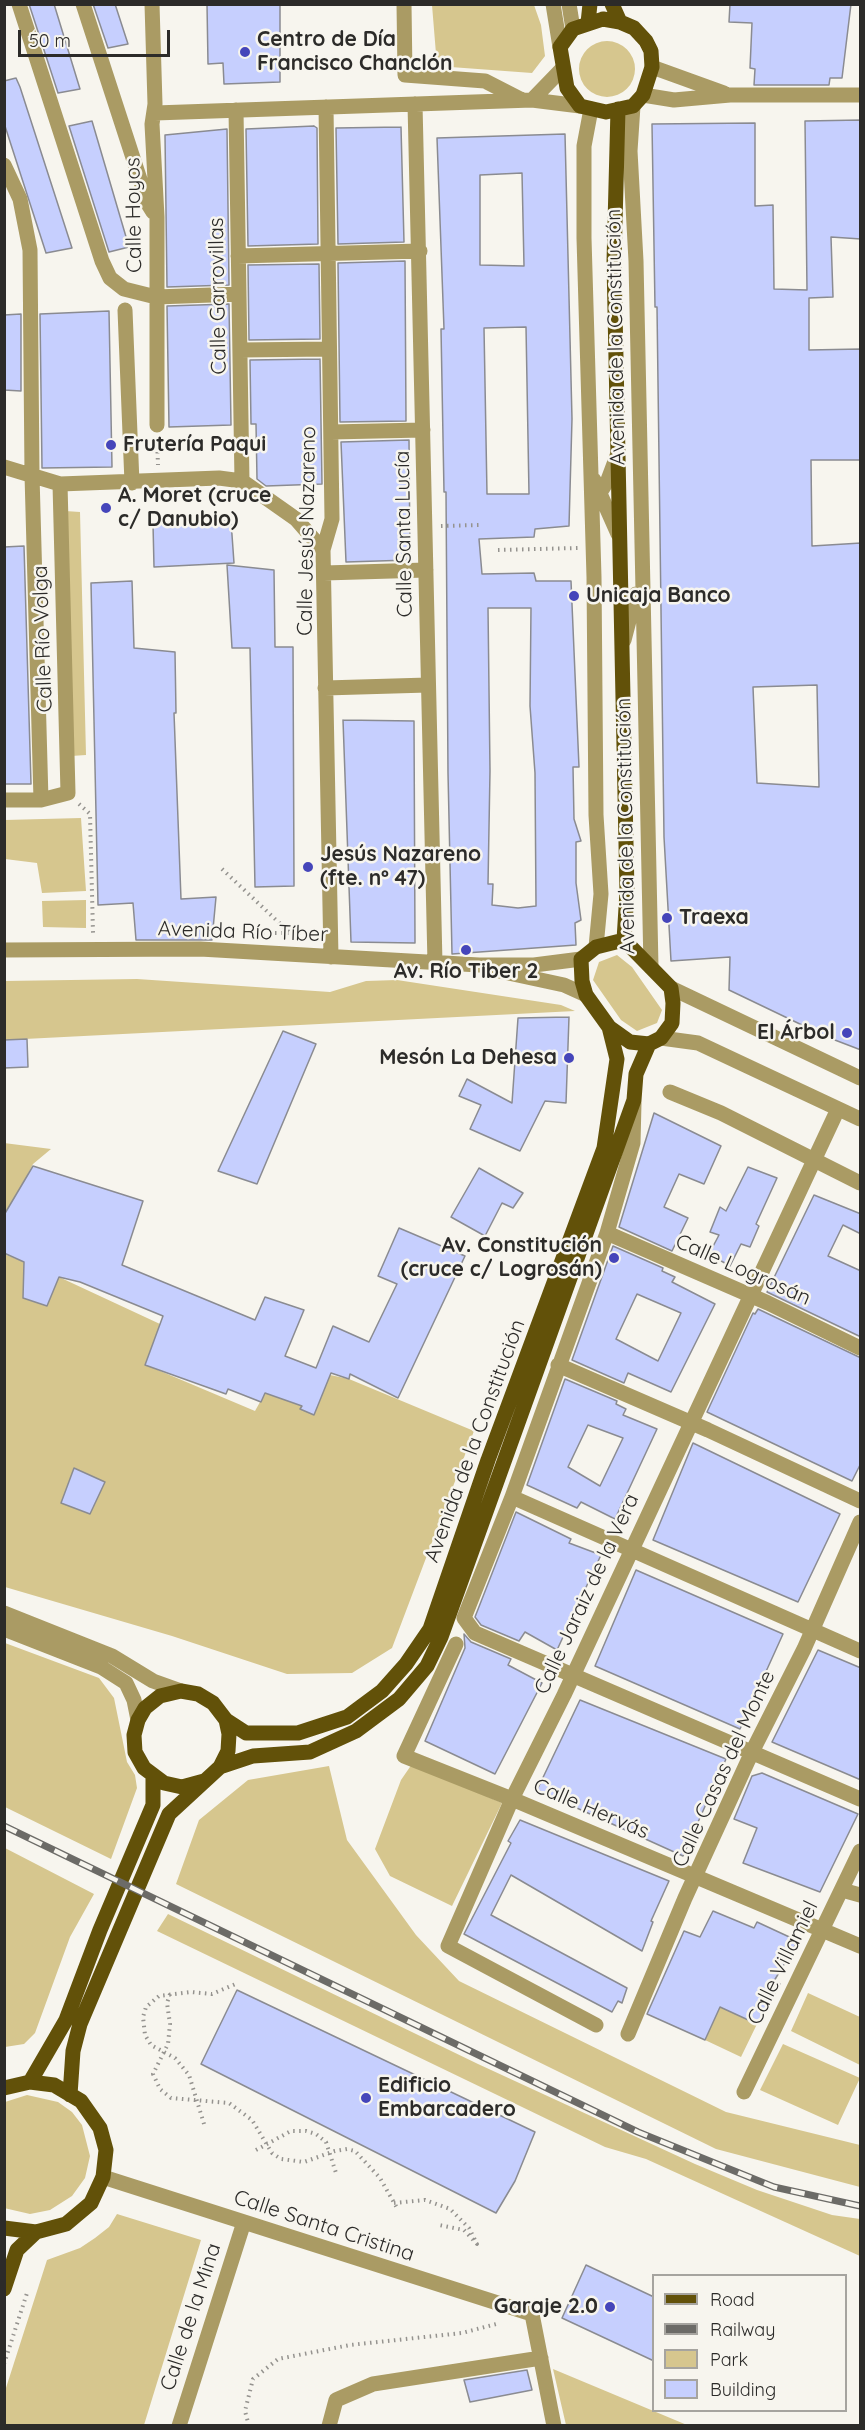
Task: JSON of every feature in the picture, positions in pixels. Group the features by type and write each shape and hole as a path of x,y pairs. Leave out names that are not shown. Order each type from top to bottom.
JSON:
{"main road":[{"path":"588,23 590,4"},
{"path":"612,4 620,22"},
{"path":"603,20 620,22 634,28 646,41 651,51 652,67 631,104 606,111 585,107 567,88 560,47 573,29 603,20"},
{"name":"Avenida de la Constitución","path":"624,940 627,892 614,262 631,104"},
{"path":"624,940 671,988 672,1023 655,1041 630,1042 609,1027 586,995 582,981 581,959 596,947 624,940"},
{"name":"Avenida de la Constitución","path":"226,1720 246,1733 298,1733 347,1717 382,1691 406,1664 430,1629 488,1460 604,1148 617,1059 609,1027"},
{"name":"Avenida de la Constitución","path":"220,1767 254,1756 309,1752 356,1731 399,1699 427,1666 441,1637 634,1100 636,1074 655,1041"},
{"path":"70,2095 73,2051 80,2024 169,1814 220,1767 228,1751 229,1734 226,1720 213,1703 198,1694 181,1691 160,1696 145,1708 138,1720 134,1736 135,1752 144,1768 164,1783 182,1786 204,1781"},
{"path":"30,2082 66,2020 100,1930 153,1805 153,1777"},
{"path":"4,2088 30,2082 54,2085 81,2101 100,2128 106,2150 103,2177 91,2203 66,2224 36,2232 4,2228"},
{"path":"4,2289 17,2250 36,2232"}],"street":[{"path":"19,4 110,278 124,289 156,297 239,294"},
{"path":"83,4 148,204 156,217"},
{"name":"Calle Hoyos","path":"152,4 157,425"},
{"path":"404,4 405,75 484,81 527,100"},
{"path":"553,4 560,47"},
{"path":"569,4 573,29"},
{"path":"652,67 730,95"},
{"path":"527,100 562,69"},
{"path":"631,104 730,95 861,95"},
{"path":"155,112 527,100 585,107"},
{"name":"Avenida de la Constitución","path":"631,104 630,151 636,261 651,967"},
{"name":"Calle Santa Lucía","path":"415,105 435,963"},
{"name":"Calle Jesús Nazareno","path":"326,107 332,519 323,550 331,957"},
{"name":"Avenida de la Constitución","path":"585,107 584,238 593,548 596,815 601,894 596,947"},
{"name":"Calle Garrovillas","path":"236,110 242,481"},
{"name":"Calle Río Volga","path":"4,165 20,199 30,250 32,475 41,800 68,793 60,484"},
{"path":"238,256 420,251"},
{"path":"126,310 132,483"},
{"path":"240,350 329,349"},
{"path":"331,432 423,430"},
{"name":"Avenida de la Constitución","path":"592,507 614,468 618,450"},
{"path":"4,467 60,484 219,478 242,481 296,519 323,550"},
{"path":"591,471 620,538"},
{"name":"Avenida de la Constitución","path":"622,649 642,567"},
{"path":"324,573 426,570"},
{"name":"Avenida de la Constitución","path":"621,571 643,648"},
{"path":"326,688 428,685"},
{"path":"4,800 41,800"},
{"name":"Avenida Río Tíber","path":"4,950 200,949 479,965 534,965 581,959"},
{"name":"Avenida Río Tíber","path":"479,965 564,986 586,995"},
{"path":"671,988 861,1078"},
{"path":"655,1041 698,1043 861,1119"},
{"path":"670,1092 721,1113 861,1183"},
{"name":"Avenida de la Constitución","path":"573,1676 475,1634 464,1618 512,1497 607,1233 633,1143 634,1100"},
{"name":"Calle Jaraiz de la Vera","path":"596,2025 448,1946 512,1799 573,1676 812,1160 838,1109"},
{"name":"Calle Logrosán","path":"607,1233 750,1295 861,1348"},
{"path":"558,1365 861,1501"},
{"path":"512,1497 861,1651"},
{"name":"Calle Casas del Monte","path":"628,2034 752,1752 813,1630 861,1522"},
{"path":"4,1613 112,1656 153,1681 181,1691"},
{"path":"4,1629 101,1667 126,1683 134,1700 138,1720"},
{"name":"Calle Hervás","path":"456,1644 404,1756 861,1946"},
{"path":"573,1676 861,1799"},
{"name":"Calle Villamiel","path":"744,2092 861,1851"},
{"path":"842,1890 861,1895"},
{"name":"Calle Santa Cristina","path":"103,2177 532,2314 541,2358"},
{"name":"Calle de la Mina","path":"179,2426 244,2222"},
{"path":"328,2426 336,2400 373,2384 541,2358 554,2426"}],"path":[{"path":"157,425 159,481"},
{"path":"425,527 479,525"},
{"path":"498,550 593,548"},
{"path":"90,814 93,934"},
{"path":"222,869 291,933"},
{"path":"204,2124 184,2066 152,2045 145,2035 143,2017 151,2001 170,1994 212,1994 238,1983"},
{"path":"170,1994 167,2003 170,2035 153,2074 160,2089 171,2098 230,2103 252,2120 267,2146 281,2159 304,2162 347,2149 355,2151 380,2178 397,2208"},
{"path":"256,2150 291,2132 306,2131 316,2134 326,2142 336,2173"},
{"path":"394,2203 425,2200 450,2209 469,2228 477,2244 464,2229 439,2225"},
{"path":"4,2364 28,2290"},
{"path":"249,2426 244,2411 253,2379 278,2359 350,2345 462,2333 502,2322"}],"green space":[{"path":"432,5 534,5 541,25 545,56 532,73 437,66"},
{"path":"607,41 618,43 627,49 633,58 635,69 633,80 627,89 618,95 607,97 596,95 587,89 581,80 579,69 581,58 587,49 596,43"},
{"path":"65,511 80,512 86,755 71,756"},
{"path":"81,818 86,891 42,893 37,863 5,859 5,820"},
{"path":"86,900 86,928 43,927 42,901"},
{"path":"617,955 632,967 662,1010 657,1023 637,1031 621,1020 593,980 599,962"},
{"path":"137,979 330,992 366,981 397,980 561,1005 575,1011 5,1040 5,981"},
{"path":"4,1143 51,1149 33,1164 4,1220"},
{"path":"4,1254 24,1262 23,1298 47,1306 59,1277 160,1324 146,1365 255,1411 265,1393 330,1375 349,1379 474,1431 392,1648 352,1673 287,1674 172,1636 5,1587"},
{"path":"5,1643 99,1678 114,1698 127,1762 135,1775 137,1788 111,1859 5,1807"},
{"path":"412,1764 502,1803 452,1906 390,1876 375,1849 401,1780"},
{"path":"329,1766 347,1840 416,1935 459,1981 726,2112 860,2145 860,2187 716,2149 176,1884 199,1820 248,1780"},
{"path":"5,1848 94,1894 70,1937 35,2033 24,2044 5,2047"},
{"path":"168,1914 478,2064 695,2164 757,2190 832,2215 860,2219 860,2256 646,2159 605,2147 157,1931"},
{"path":"808,1993 860,2017 860,2065 791,2031"},
{"path":"720,2007 757,2024 741,2057 705,2040"},
{"path":"783,2044 860,2078 838,2125 760,2090"},
{"path":"27,2095 58,2102 72,2112 82,2125 90,2156 85,2178 72,2196 50,2210 30,2214 4,2208 5,2102"},
{"path":"117,2214 201,2240 144,2425 5,2425 5,2391 47,2260 80,2248 109,2227"},
{"path":"553,2369 687,2425 566,2425"}],"building":[{"path":"29,4 54,4 80,89 58,93"},
{"path":"93,4 115,4 128,44 108,48"},
{"name":"Centro de Día Francisco Chanclón","path":"207,4 280,4 280,82 224,84 223,63 208,64"},
{"path":"730,4 851,4 842,78 830,78 829,85 754,85 755,69 750,68 752,23 729,22"},
{"path":"16,78 72,248 46,253 4,123 4,81"},
{"path":"861,120 861,239 831,237 833,297 809,298 809,350 861,349 861,460 811,460 812,546 861,543 861,1050 827,1037 729,990 730,957 671,961 664,837 657,307 655,307 652,124 755,123 755,206 773,205 774,289 807,290 805,121","holes":["817,685 819,787 757,783 753,687"]},
{"path":"92,121 129,247 109,252 69,126"},
{"path":"314,126 317,128 318,244 248,246 246,129"},
{"path":"401,127 404,242 338,244 336,128"},
{"path":"227,129 229,285 167,287 165,135"},
{"path":"565,134 572,419 569,526 535,529 534,537 479,539 482,574 534,573 536,581 571,581 579,767 573,767 574,819 581,841 576,842 576,883 581,920 575,923 576,945 452,954 446,492 444,492 441,329 444,329 437,138","holes":["522,173 524,266 480,265 480,175","526,327 529,494 487,494 484,328","488,608 531,608 530,706 535,773 536,906 518,908 492,905 493,884 488,884 490,771"]},
{"path":"405,261 406,421 340,422 338,263"},
{"path":"319,264 320,339 249,340 248,265"},
{"path":"229,304 231,425 169,427 167,306"},
{"path":"109,311 112,467 42,468 40,314"},
{"path":"21,314 21,391 4,390 4,315"},
{"path":"320,359 322,484 266,486 257,479 256,424 251,424 250,360"},
{"path":"409,440 410,560 346,562 341,442"},
{"path":"231,521 234,563 154,567 153,524"},
{"path":"24,546 31,784 4,784 4,547"},
{"path":"227,565 274,570 275,647 293,647 294,886 255,887 250,648 232,648"},
{"path":"132,581 134,648 175,652 176,713 174,713 181,899 216,897 212,940 136,940 133,903 98,905 91,583"},
{"path":"343,720 414,721 415,943 351,942"},
{"path":"569,1017 566,1103 545,1101 520,1151 470,1129 481,1105 459,1096 467,1079 512,1103 518,1018"},
{"path":"283,1031 316,1044 257,1184 218,1171"},
{"path":"27,1039 28,1067 4,1068 4,1040"},
{"path":"654,1113 721,1146 704,1184 679,1174 664,1207 688,1218 672,1251 619,1227"},
{"path":"33,1166 143,1201 122,1265 255,1320 265,1297 304,1310 285,1356 316,1368 333,1326 369,1342 397,1284 378,1276 399,1228 465,1256 398,1398 350,1374 349,1379 331,1373 314,1415 300,1409 302,1406 265,1393 261,1402 228,1389 226,1394 145,1365 163,1316 80,1282 59,1277 47,1306 23,1298 24,1262 4,1253 4,1215"},
{"path":"748,1167 777,1178 756,1224 759,1226 750,1247 741,1244 730,1266 709,1254 719,1235 710,1232 720,1207 726,1211"},
{"path":"479,1168 523,1193 513,1208 502,1203 485,1236 451,1217"},
{"path":"814,1195 861,1214 861,1234 843,1225 828,1256 861,1271 861,1337 767,1292"},
{"path":"613,1246 663,1268 662,1271 675,1277 672,1282 715,1304 671,1392 628,1373 624,1383 572,1360","holes":["637,1294 681,1313 658,1361 616,1339"]},
{"path":"758,1309 861,1358 861,1463 852,1481 707,1412 753,1313 755,1314"},
{"path":"565,1379 617,1401 616,1404 626,1409 623,1415 657,1429 615,1519 581,1502 577,1508 527,1485","holes":["588,1425 623,1438 600,1486 568,1467"]},
{"path":"693,1443 840,1514 798,1602 653,1540"},
{"path":"74,1468 105,1482 90,1514 61,1503"},
{"path":"516,1512 571,1539 569,1543 601,1555 557,1650 525,1632 519,1641 481,1625 475,1617"},
{"path":"636,1570 783,1634 740,1729 595,1666"},
{"path":"464,1634 471,1642 511,1659 508,1665 542,1683 495,1774 425,1741 465,1648"},
{"path":"818,1650 861,1668 861,1780 772,1742"},
{"path":"580,1700 726,1759 683,1856 537,1790"},
{"path":"762,1773 858,1814 820,1892 743,1863 757,1828 734,1819 752,1776"},
{"path":"520,1820 669,1881 651,1921 653,1922 642,1951 511,1875 491,1915 627,1988 622,2003 618,2001 612,2012 464,1934 511,1843 508,1841"},
{"path":"713,1911 754,1928 757,1922 798,1941 774,1981 780,1984 757,2024 720,2007 705,2040 647,2014 684,1931 700,1937"},
{"name":"Edificio Embarcadero","path":"237,1990 535,2132 515,2181 496,2213 201,2064"},
{"name":"Garaje 2.0","path":"586,2265 652,2296 652,2360 562,2318"},
{"path":"527,2370 532,2390 470,2402 464,2380"}],"railway":[{"path":"4,1826 638,2132 774,2187 860,2206"}],"place":[{"name":"Centro de Día Francisco Chanclón","path":"245,52"},
{"name":"Frutería Paqui","path":"111,445"},
{"name":"A. Moret (cruce c/ Danubio)","path":"106,508"},
{"name":"Unicaja Banco","path":"574,596"},
{"name":"Jesús Nazareno (fte. nº 47)","path":"308,867"},
{"name":"Traexa","path":"667,918"},
{"name":"Av. Río Tiber 2","path":"466,950"},
{"name":"El Árbol","path":"847,1033"},
{"name":"Mesón La Dehesa","path":"569,1058"},
{"name":"Av. Constitución (cruce c/ Logrosán)","path":"614,1258"},
{"name":"Edificio Embarcadero","path":"366,2098"},
{"name":"Garaje 2.0","path":"610,2307"}]}
